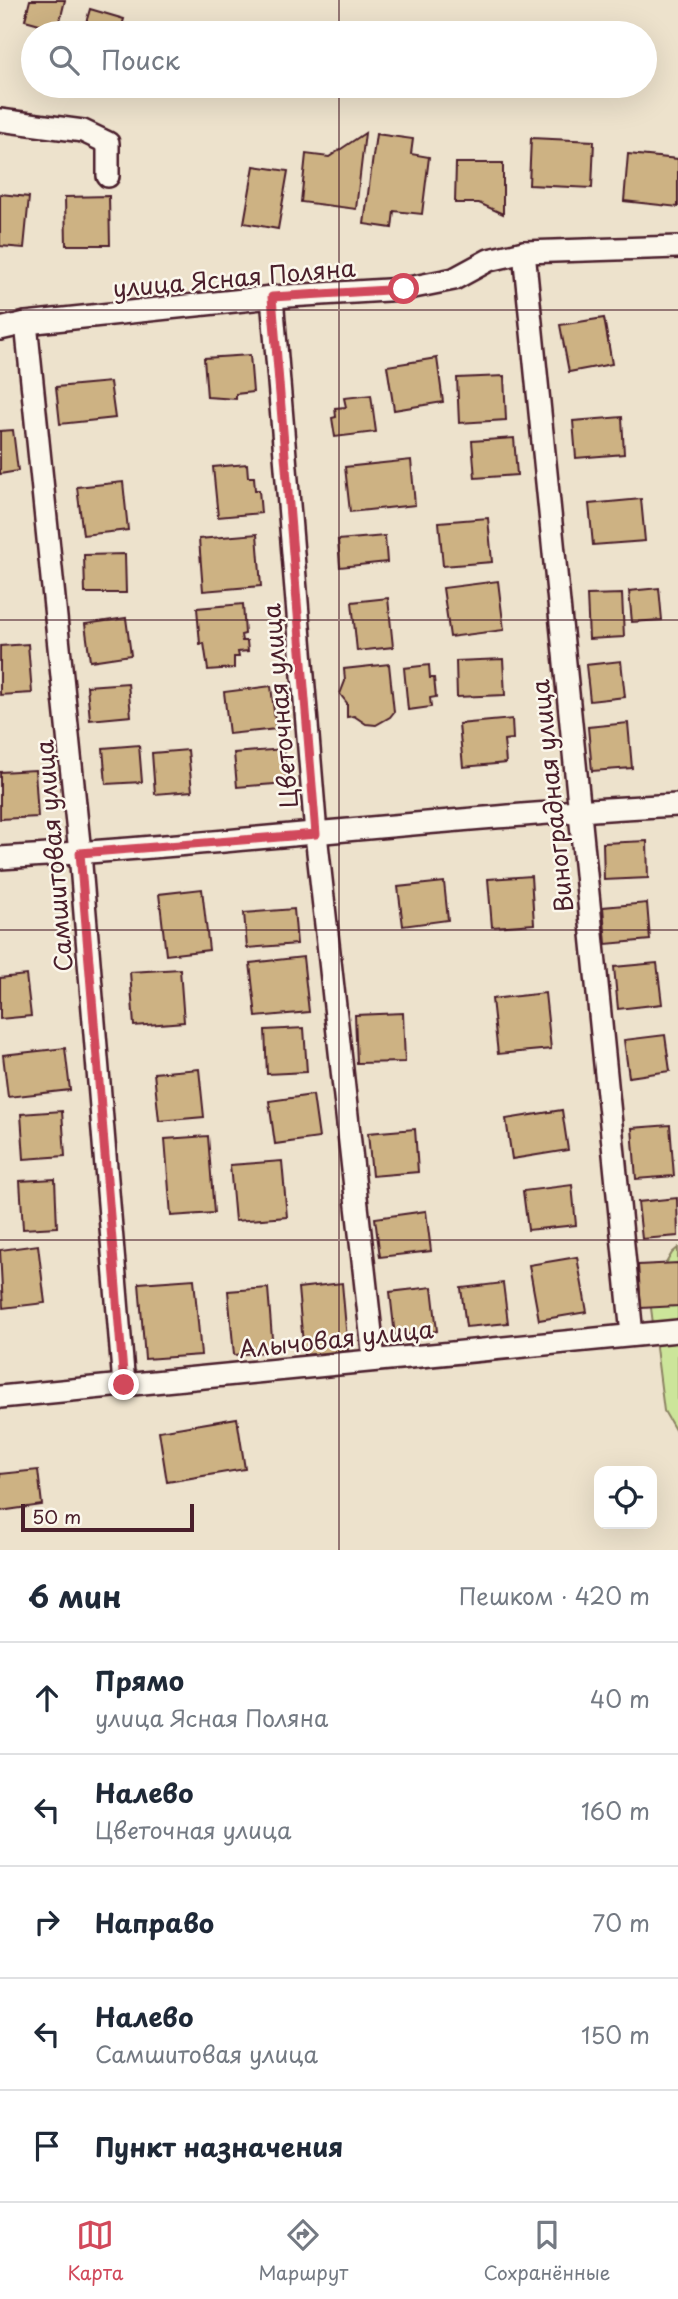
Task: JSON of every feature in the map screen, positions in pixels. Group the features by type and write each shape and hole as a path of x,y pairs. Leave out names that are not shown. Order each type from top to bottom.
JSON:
{"street":[{"path":"0,120 83,131 108,143 108,176"},
{"name":"улица Ясная Поляна","path":"0,328 272,297 404,289 454,279 489,260 524,252 678,247"},
{"name":"Виноградная улица","path":"524,252 632,1335"},
{"name":"Цветочная улица","path":"272,297 316,834 374,1360"},
{"name":"Самшитовая улица","path":"26,323 80,853 124,1385"},
{"path":"0,858 316,834 579,810 678,805"},
{"name":"Алычовая улица","path":"0,1397 678,1331"}],"green space":[{"path":"678,1248 678,1435 664,1411 649,1292 672,1253"}],"building":[{"path":"30,0 65,0 60,21 25,20"},
{"path":"90,9 124,19 123,21 86,21"},
{"path":"365,133 356,209 301,202 306,154 329,157"},
{"path":"376,134 413,139 411,154 429,157 422,214 394,211 392,228 364,224"},
{"path":"531,138 594,141 592,188 529,185"},
{"path":"628,154 678,159 678,207 624,201"},
{"path":"456,163 503,163 503,214 479,203 455,203"},
{"path":"254,166 288,171 278,229 244,223"},
{"path":"0,194 29,197 24,248 0,246"},
{"path":"109,196 110,245 66,245 65,197"},
{"path":"604,318 612,364 569,372 560,325"},
{"path":"250,355 253,392 236,394 236,399 207,397 204,358"},
{"path":"437,358 443,402 394,410 387,366"},
{"path":"504,376 506,420 459,423 457,378"},
{"path":"110,382 115,418 60,424 56,387"},
{"path":"371,395 376,432 335,437 332,418 336,417 335,408 346,407 344,398"},
{"path":"622,417 624,454 576,458 573,421"},
{"path":"13,430 18,471 0,474 0,431"},
{"path":"514,438 517,475 475,478 472,441"},
{"path":"411,460 415,505 350,512 345,467"},
{"path":"247,464 248,477 254,477 255,490 259,490 261,513 218,517 213,467"},
{"path":"123,482 128,530 83,535 77,487"},
{"path":"641,499 645,541 593,545 589,504"},
{"path":"488,518 492,562 443,566 439,522"},
{"path":"257,534 261,586 203,591 199,539"},
{"path":"385,536 387,562 340,567 338,540"},
{"path":"125,554 126,593 85,593 84,555"},
{"path":"498,581 504,630 450,637 443,588"},
{"path":"659,588 662,620 632,622 629,591"},
{"path":"622,594 624,637 589,639 587,595"},
{"path":"388,598 393,647 357,651 352,602"},
{"path":"243,604 245,634 241,635 242,641 247,641 248,651 238,652 239,657 234,657 234,668 208,670 204,643 200,644 197,608"},
{"path":"126,618 131,655 90,661 85,624"},
{"path":"28,644 32,693 0,695 0,646"},
{"path":"503,659 505,695 457,697 456,661"},
{"path":"621,661 625,697 590,701 586,665"},
{"path":"389,664 394,712 376,725 366,724 354,716 347,717 347,703 340,694 345,681 344,669"},
{"path":"429,665 430,678 434,678 436,697 430,698 431,707 408,710 404,668"},
{"path":"128,683 131,716 90,720 87,686"},
{"path":"271,686 276,729 229,734 224,692"},
{"path":"512,719 513,739 504,740 506,763 463,767 459,724"},
{"path":"628,723 632,768 592,771 588,727"},
{"path":"139,745 142,782 106,784 103,748"},
{"path":"284,749 287,783 237,787 234,753"},
{"path":"188,750 192,791 155,794 152,753"},
{"path":"35,770 38,817 0,819 0,772"},
{"path":"647,841 648,878 604,880 603,843"},
{"path":"531,876 534,924 492,927 488,879"},
{"path":"444,882 448,920 403,926 398,887"},
{"path":"202,889 209,950 166,955 159,894"},
{"path":"647,903 650,940 606,944 603,907"},
{"path":"294,909 297,944 247,948 244,913"},
{"path":"303,957 309,1012 256,1017 250,963"},
{"path":"657,963 662,1004 618,1009 614,967"},
{"path":"180,969 184,1022 134,1026 130,972"},
{"path":"26,975 31,1016 0,1019 0,978"},
{"path":"545,993 551,1049 498,1054 492,999"},
{"path":"403,1013 405,1062 357,1063 355,1015"},
{"path":"304,1028 307,1072 267,1074 265,1030"},
{"path":"665,1035 670,1071 629,1077 624,1040"},
{"path":"65,1048 70,1090 8,1097 3,1055"},
{"path":"199,1069 204,1117 159,1121 154,1073"},
{"path":"313,1095 319,1138 275,1144 269,1101"},
{"path":"562,1110 568,1150 512,1159 506,1119"},
{"path":"62,1111 65,1156 24,1159 21,1114"},
{"path":"670,1125 674,1176 636,1179 632,1128"},
{"path":"415,1129 418,1172 372,1176 368,1133"},
{"path":"208,1136 214,1213 171,1216 165,1139"},
{"path":"282,1161 287,1217 235,1221 230,1165"},
{"path":"55,1179 57,1227 23,1229 20,1181"},
{"path":"572,1185 576,1225 528,1230 523,1191"},
{"path":"677,1198 678,1236 642,1239 638,1202"},
{"path":"426,1211 431,1251 380,1257 375,1218"},
{"path":"38,1245 45,1303 3,1308 0,1250"},
{"path":"577,1257 587,1312 539,1320 529,1265"},
{"path":"678,1263 678,1306 641,1308 638,1265"},
{"path":"194,1279 201,1355 145,1359 139,1283"},
{"path":"342,1283 348,1351 304,1355 298,1288"},
{"path":"503,1283 508,1323 466,1327 461,1288"},
{"path":"432,1287 437,1331 395,1336 390,1292"},
{"path":"268,1288 273,1351 234,1355 228,1291"},
{"path":"237,1418 245,1469 167,1482 159,1431"},
{"path":"38,1470 42,1505 0,1511 0,1474"}],"route":[{"path":"124,1385 80,853 316,834 272,297 404,289"}]}
